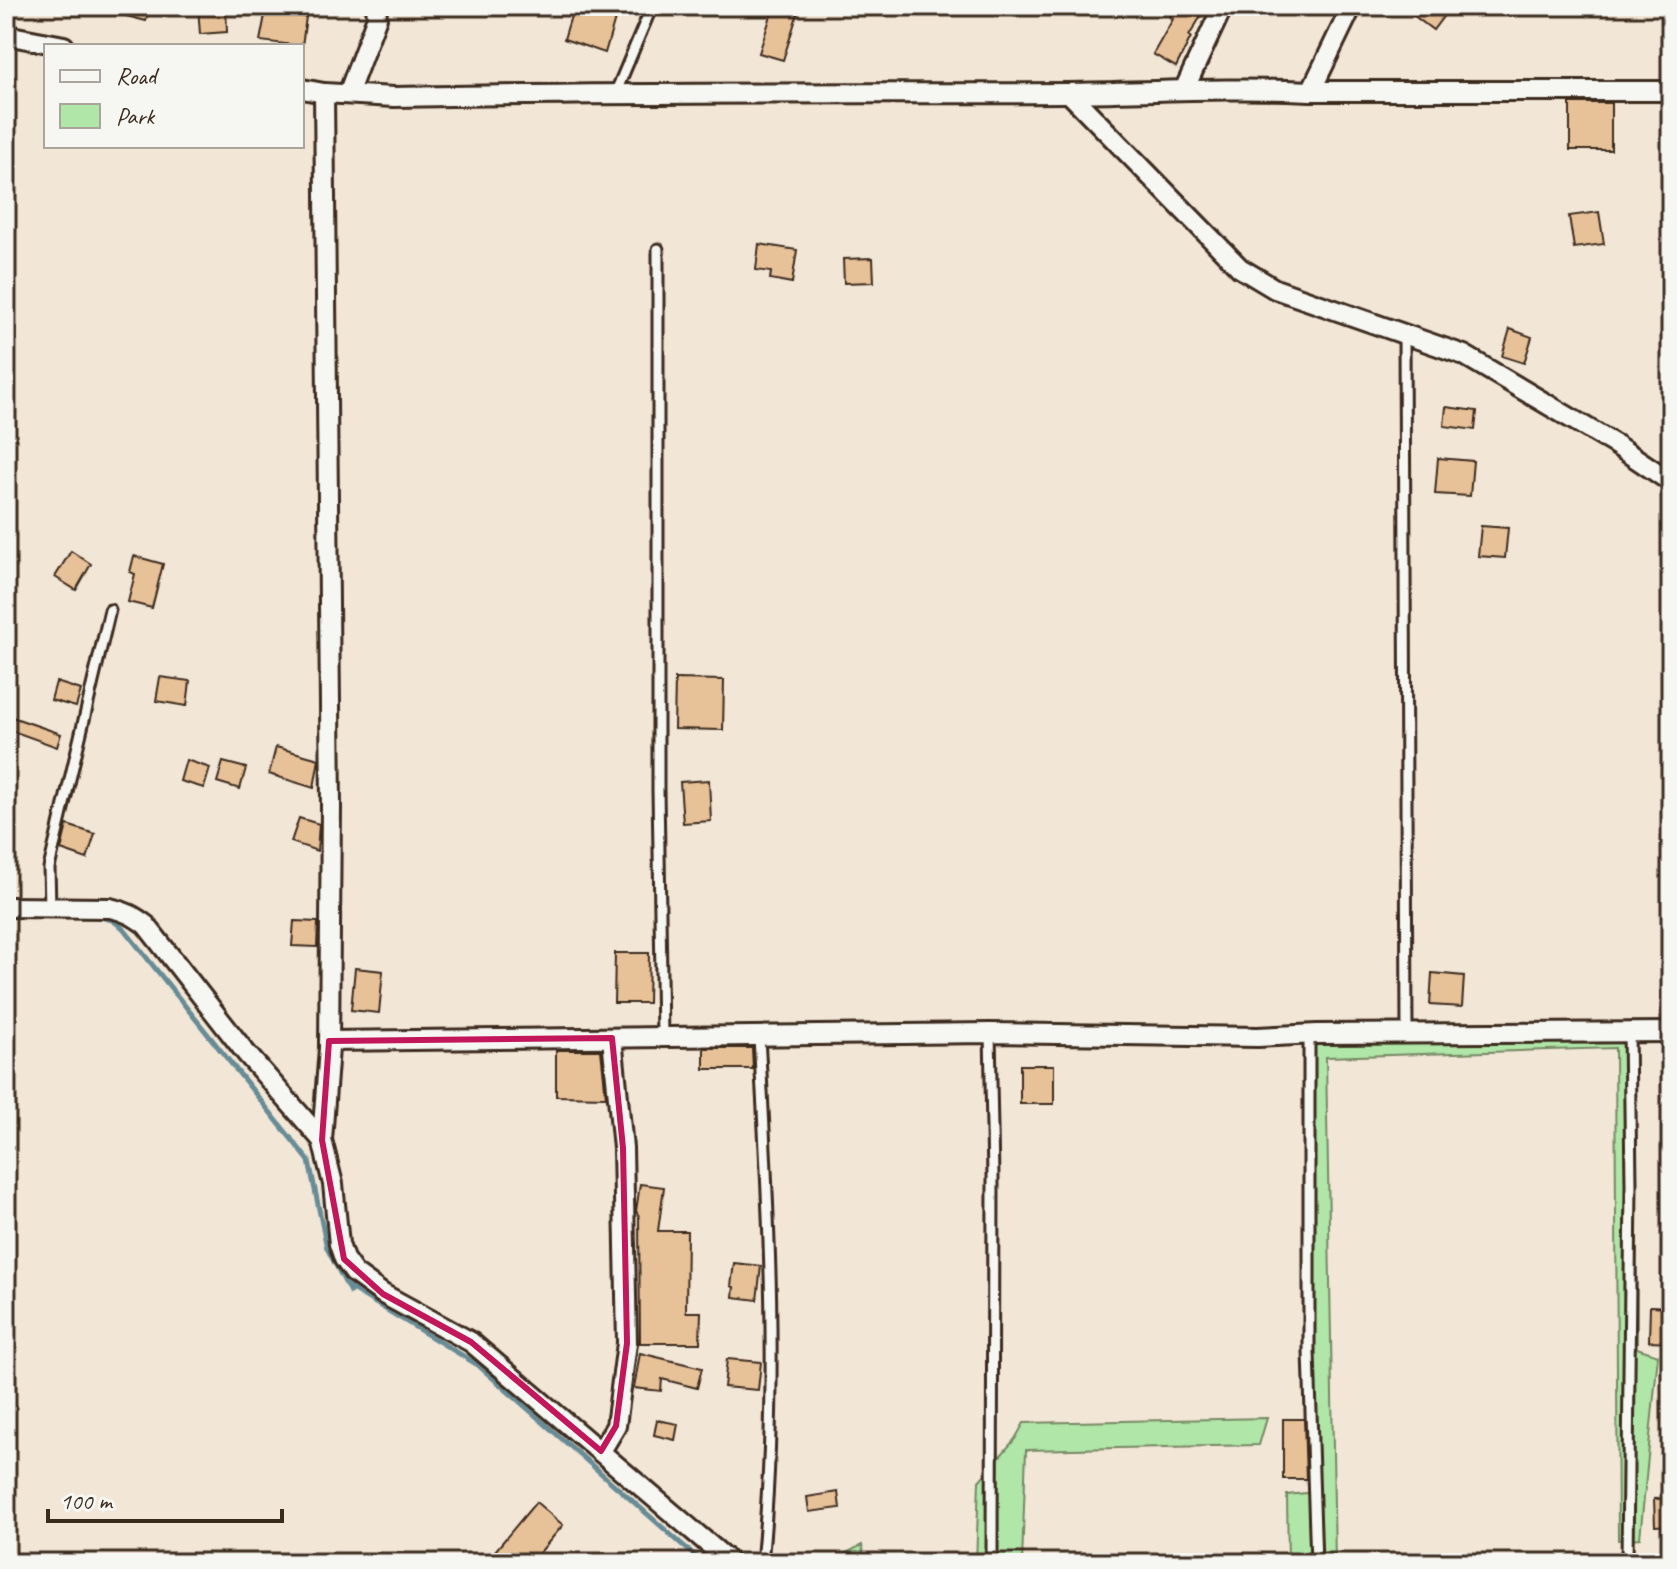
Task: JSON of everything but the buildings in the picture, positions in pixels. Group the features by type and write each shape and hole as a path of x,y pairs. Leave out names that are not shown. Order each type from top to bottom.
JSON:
{"street":[{"path":"348,94 377,17 376,6"},
{"path":"1184,90 1223,6"},
{"path":"1311,91 1352,6"},
{"path":"6,35 53,44"},
{"path":"304,89 394,97 1069,93 1257,88 1311,91 1671,91"},
{"path":"324,93 331,806 329,1041 322,1140 333,1184 339,1244 344,1259 354,1273 383,1294 471,1342 731,1563"},
{"path":"1069,93 1158,187 1251,277 1275,289 1474,360 1616,445 1671,482"},
{"path":"6,907 124,910 146,925 246,1053 322,1140"},
{"path":"329,1041 990,1033 1258,1037 1671,1032"},
{"path":"601,1451 616,1426 627,1343 623,1148 612,1038"}],"lane":[{"path":"615,94 652,6"},
{"path":"658,249 658,790 662,1037"},
{"path":"1404,334 1407,1033"},
{"path":"50,906 49,868 110,610"},
{"path":"1627,1563 1631,1185 1629,1031"},
{"path":"990,1033 993,1176 992,1563"},
{"path":"1309,1035 1309,1352 1316,1563"},
{"path":"759,1037 772,1275 769,1492 762,1563"}],"highlighted area":[{"path":"612,1038 623,1148 627,1343 616,1426 601,1451 471,1342 383,1294 344,1259 322,1140 329,1041"}],"green space":[{"path":"1635,1032 1637,1348 1658,1355 1640,1538 1618,1540 1615,1048 1326,1057 1335,1563 1288,1563 1287,1495 1316,1492 1311,1037"},
{"path":"1267,1418 1259,1445 1026,1450 1022,1563 976,1563 979,1481 1015,1439 1024,1423"},
{"path":"862,1545 865,1563 846,1563 846,1553"}],"waterway":[{"path":"6,916 22,916"},
{"path":"96,916 112,920 123,928 309,1161 327,1248 350,1292"},
{"path":"349,1287 478,1365 703,1563"}]}
